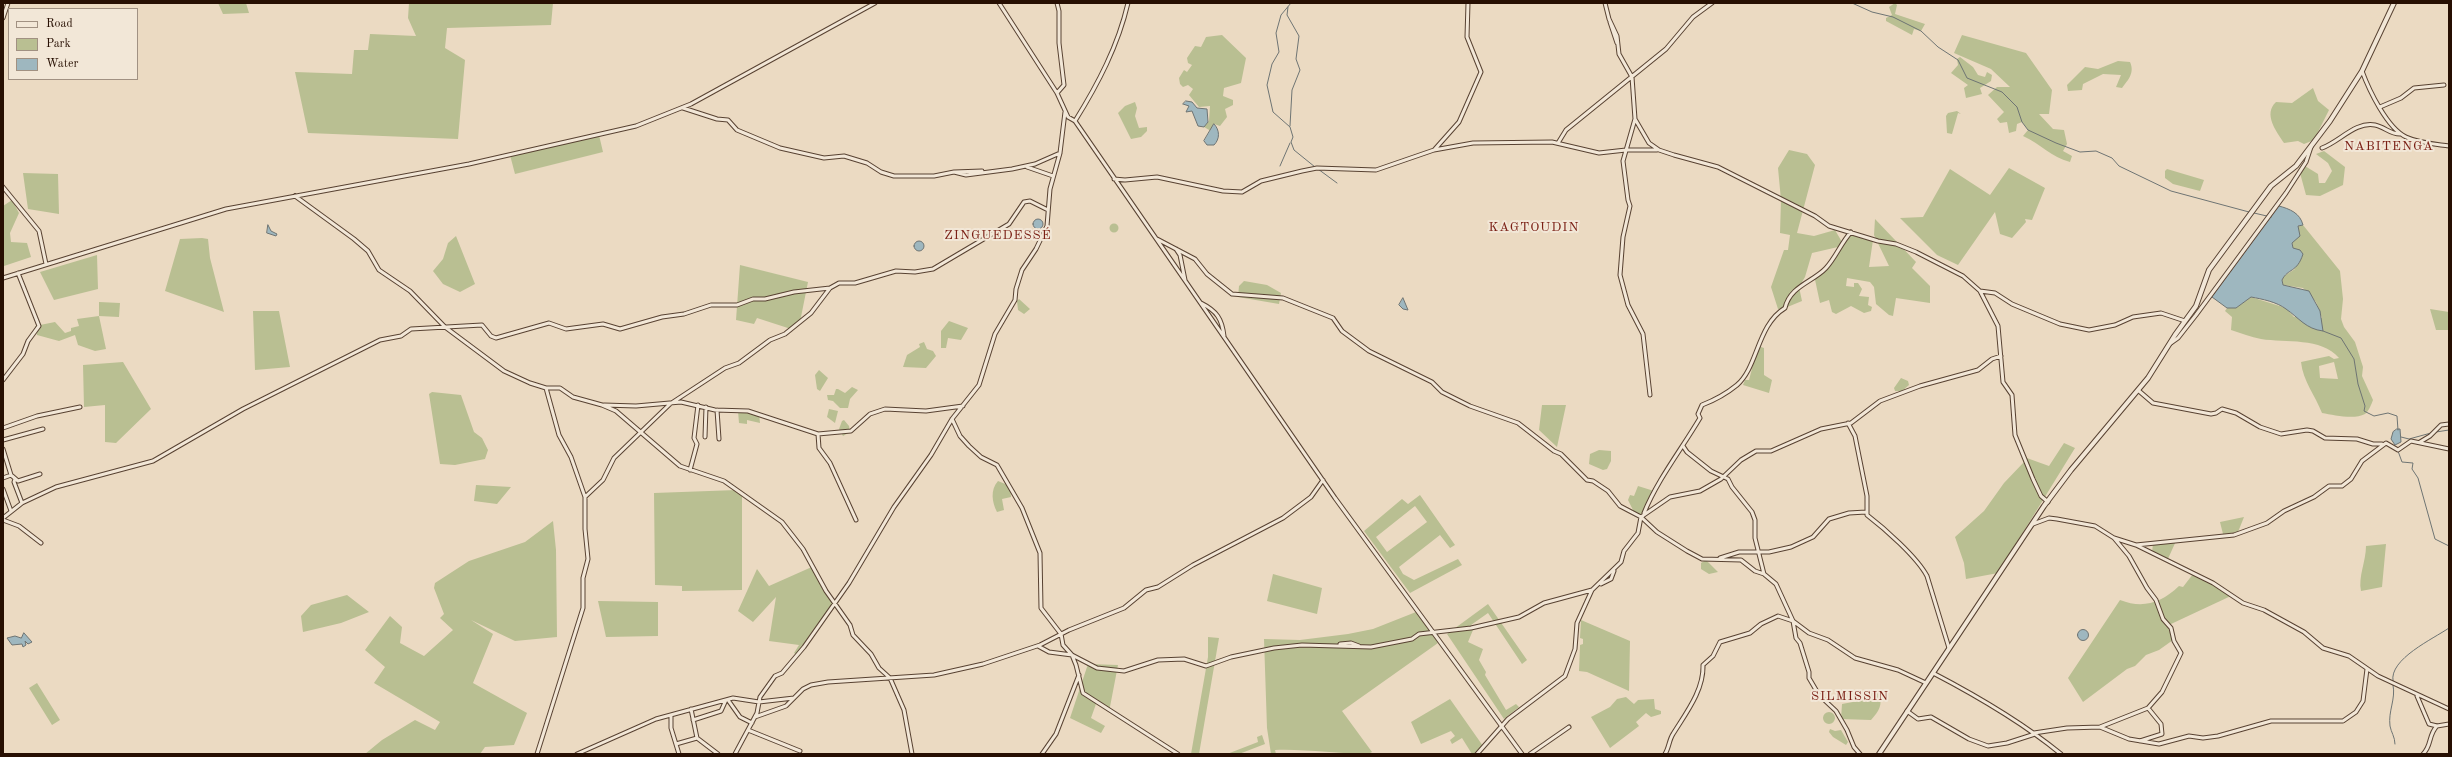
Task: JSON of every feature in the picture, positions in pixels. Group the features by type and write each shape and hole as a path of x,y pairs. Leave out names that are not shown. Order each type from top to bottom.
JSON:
{"street":[{"path":"3,18 8,3"},
{"path":"3,278 226,209 462,165 618,131 683,108 876,3"},
{"path":"999,3 1057,93 1065,112 1074,122 1157,239 1323,480 1433,634 1522,754"},
{"path":"1057,3 1060,11 1059,43 1064,86 1057,93"},
{"path":"1074,122 1102,76 1121,30 1128,3"},
{"path":"1434,150 1459,122 1481,72 1466,37 1468,3"},
{"path":"1606,3 1610,21 1615,30 1622,63 1632,77 1635,119 1626,150 1624,167 1630,206 1623,237 1620,275 1628,305 1643,334 1650,395"},
{"path":"1558,142 1566,130 1666,49 1693,17 1712,3"},
{"path":"1879,754 2031,524 2071,470 2138,391 2196,306 2209,270 2271,186 2296,166 2311,147 2362,71 2394,3"},
{"path":"2362,71 2380,107 2396,130 2412,139 2449,146"},
{"path":"2380,107 2401,98 2414,88 2444,85"},
{"path":"683,108 717,119 728,120 737,130 789,151 824,158 844,156 867,163 881,172 894,176 934,176 954,172 966,175 1025,167 1060,153"},
{"path":"735,754 755,717 760,697 775,676 782,672 804,647 834,605 952,419 979,385 995,334 1015,300 1022,270 1036,250 1047,226 1053,176 1060,153 1065,112"},
{"path":"1635,119 1644,137 1659,150"},
{"path":"2322,148 2335,144 2349,133 2364,125 2376,125 2396,135 2401,134"},
{"path":"1114,179 1125,180 1157,177 1223,191 1242,192 1262,181 1302,171 1317,168 1376,170 1434,150 1473,143 1558,142 1599,153 1626,150 1659,150 1718,167 1815,216 1829,226 1878,241 1896,244 1916,252 1963,276 1980,292 1998,326 2003,382 2012,395 2015,435 2027,468 2041,496 2048,502"},
{"path":"2169,344 2178,338 2196,315 2282,199 2306,162 2311,147"},
{"path":"1025,167 1053,176"},
{"path":"3,187 39,231 46,264"},
{"path":"295,196 364,247 379,270 410,291 445,327 504,371 546,388 560,388 577,399 602,405 616,411 670,459 690,470 724,481 782,522 803,549 834,605 850,625 854,635 871,654 879,668 890,678 904,710 912,754"},
{"path":"585,497 604,480 611,461 670,404 725,368 739,363 770,340 785,334 810,313 830,288 839,282 855,283 896,271 915,272 933,269 950,261 983,238 1010,224 1024,202 1030,201 1041,209 1048,210"},
{"path":"1038,646 1049,652 1072,655 1097,668 1124,671 1158,660 1184,659 1198,662 1206,666 1231,657 1274,648 1302,645 1361,647 1389,645 1412,639 1419,634 1433,634 1519,617 1544,603 1592,590 1601,584 1621,562 1624,551 1634,541 1641,517 1659,480 1683,446 1700,418 1698,414 1702,404 1718,398 1737,385 1744,375 1775,314 1785,308 1786,303 1798,287 1826,268 1851,232"},
{"path":"1157,239 1195,259 1207,274 1231,294 1283,298 1333,318 1342,331 1383,359 1432,382 1442,392 1470,406 1518,423 1554,451 1561,454 1587,480 1593,481 1608,491 1620,506 1641,517 1657,532 1698,557 1740,560 1764,574 1776,584 1793,621 1796,638 1800,643 1809,672 1809,678 1819,695 1836,711 1848,730 1854,747 1860,754"},
{"path":"1174,248 1180,256 1186,283"},
{"path":"3,380 23,354 28,341 39,326 18,273"},
{"path":"41,543 19,526 3,519 22,503 56,487 153,461 255,403 291,387 380,340 400,336 412,329 482,324 491,336 496,338 549,323 566,329 603,324 620,329 662,317 684,314 711,305 730,306 753,299 772,298 794,292 830,288"},
{"path":"1980,292 1996,293 2012,304 2060,324 2089,330 2115,325 2133,317 2161,313 2185,321"},
{"path":"1200,303 1217,313 1222,320 1224,337"},
{"path":"1644,513 1670,497 1695,492 1724,476 1741,460 1756,451 1772,451 1815,431 1848,423 1857,419 1880,400 1903,394 1920,386 1978,370 1992,360 2001,356"},
{"path":"537,754 583,608 583,578 588,559 585,529 585,497 571,457 559,435 546,388"},
{"path":"2138,391 2149,401 2158,404 2214,414 2222,409 2229,410 2260,427 2280,434 2307,430 2313,431 2325,438 2357,439 2373,444 2388,443 2398,450 2411,441 2449,449"},
{"path":"602,405 636,406 681,402 717,410 748,411 818,434 851,431 870,414 884,410 926,411 964,405"},
{"path":"690,470 697,444 694,438 698,405"},
{"path":"3,428 37,416 80,407"},
{"path":"705,438 706,407"},
{"path":"717,410 719,439"},
{"path":"952,419 960,436 982,457 995,463 1013,488 1040,553 1041,608 1062,634 1063,645 1072,655 1085,695 1178,754"},
{"path":"1848,423 1855,436 1867,496 1867,515 1888,531 1896,542 1922,567 1927,576 1949,648"},
{"path":"2420,442 2435,433 2441,425 2449,424"},
{"path":"3,440 43,429"},
{"path":"818,434 820,448 830,463 856,520"},
{"path":"2136,545 2234,535 2267,523 2284,511 2314,497 2329,486 2342,486 2351,479 2362,461 2382,444"},
{"path":"1683,446 1687,452 1711,471 1724,476 1752,512 1755,520 1754,538 1764,574"},
{"path":"3,449 11,475 15,479 18,481 40,474"},
{"path":"3,478 11,475"},
{"path":"15,479 14,482 22,503"},
{"path":"755,717 780,709 811,685 828,682 934,675 983,664 1038,646 1062,634 1124,608 1146,590 1158,587 1193,565 1283,518 1311,496 1323,480"},
{"path":"3,488 11,511"},
{"path":"1716,559 1739,552 1792,547 1813,537 1829,520 1849,513 1866,512"},
{"path":"2031,524 2049,518 2095,526 2114,538 2136,545 2215,584 2243,603 2264,610 2304,632 2323,648 2349,656 2378,676 2449,709"},
{"path":"1907,711 1918,719 1931,717 1969,739 1988,746 2007,743 2035,733 2067,728 2100,727 2148,708 2162,692 2182,653 2174,641 2171,628 2164,619 2156,600 2147,588 2129,556 2114,538"},
{"path":"1477,754 1502,726 1564,676 1575,649 1577,623 1592,590"},
{"path":"1665,754 1672,736 1683,721 1702,684 1703,665 1713,656 1720,642 1750,633 1760,624 1778,616 1793,621 1810,633 1828,640 1845,653 1860,660 1898,670 1926,683"},
{"path":"2100,727 2140,741 2159,744 2189,736 2203,738 2271,721 2343,721 2356,712 2363,701 2367,669"},
{"path":"1933,673 2000,710 2035,733 2061,754"},
{"path":"1042,754 1056,734 1079,675"},
{"path":"2415,693 2428,724 2437,726 2449,724"},
{"path":"577,754 656,719 733,698 759,702 795,698"},
{"path":"693,720 721,711 727,700"},
{"path":"727,700 740,717 752,723"},
{"path":"2140,741 2162,734 2160,724 2148,708"},
{"path":"691,709 697,738 718,754"},
{"path":"671,715 671,728 680,754"},
{"path":"2424,754 2428,748 2431,732 2437,726"},
{"path":"1530,754 1569,727"},
{"path":"748,730 800,751"},
{"path":"676,744 697,738"}],"green space":[{"path":"218,3 246,3 249,13 223,14"},
{"path":"409,3 553,3 551,25 447,28 445,48 465,60 458,139 308,133 295,72 352,74 354,50 368,50 370,34 416,36 408,18"},
{"path":"1895,3 1897,5 1895,14 1925,24 1921,31 1914,29 1912,35 1886,21 1886,18 1892,15 1889,7"},
{"path":"1222,35 1246,58 1241,83 1224,88 1223,96 1233,100 1233,105 1225,109 1227,117 1220,126 1214,124 1211,131 1204,127 1209,121 1210,106 1199,107 1189,95 1193,89 1188,85 1183,87 1180,84 1179,78 1184,70 1187,72 1192,65 1188,63 1187,58 1195,46 1201,47 1206,37"},
{"path":"1962,35 2026,53 2052,90 2049,114 2039,114 2053,129 2064,130 2067,144 2063,151 2072,156 2070,162 2057,157 2023,136 2028,130 2022,122 2017,124 2016,131 2009,133 2007,122 2000,123 1997,119 2004,112 1988,95 1997,87 2010,87 1991,69 1954,53"},
{"path":"1960,57 1973,67 1978,75 1985,77 1987,72 1992,75 1991,81 1980,88 1982,94 1966,98 1964,88 1968,85 1951,73 1958,65 1957,59"},
{"path":"2118,61 2130,62 2132,70 2122,88 2116,87 2121,75 2103,74 2083,84 2082,90 2068,91 2067,85 2085,67 2098,69"},
{"path":"2313,88 2318,101 2329,110 2314,140 2304,144 2298,141 2284,143 2272,122 2272,107 2276,102 2292,103"},
{"path":"1135,102 1137,108 1135,116 1139,128 1147,127 1147,131 1141,137 1131,139 1118,113 1125,106"},
{"path":"1957,111 1961,114 1958,113 1952,134 1947,133 1946,116 1948,113"},
{"path":"599,135 603,152 515,174 510,155"},
{"path":"1789,150 1807,154 1815,165 1797,233 1814,236 1835,230 1842,242 1851,232 1873,240 1869,267 1889,266 1874,235 1875,219 1916,262 1912,268 1930,286 1930,303 1896,298 1893,316 1889,315 1876,304 1874,287 1870,282 1847,278 1846,286 1854,287 1854,283 1858,283 1862,289 1859,296 1869,297 1868,305 1872,307 1871,311 1864,313 1851,306 1836,314 1832,312 1829,300 1820,303 1814,275 1826,268 1838,247 1812,253 1805,277 1799,287 1802,301 1785,308 1778,309 1771,287 1784,250 1788,250 1790,235 1780,233 1781,200 1778,168"},
{"path":"2324,151 2345,167 2343,185 2320,196 2306,195 2300,173 2305,166 2318,174 2319,183 2325,183 2332,171 2328,163 2316,154"},
{"path":"2009,168 2045,188 2032,220 2025,219 2026,222 2012,238 2000,234 1995,212 1958,265 1937,255 1900,218 1923,217 1950,169 1990,195"},
{"path":"2167,169 2204,180 2200,191 2173,184 2165,178 2165,171"},
{"path":"23,173 58,174 59,214 28,209"},
{"path":"12,200 19,213 10,233 11,242 27,243 31,257 4,266 3,206"},
{"path":"1114,223 1119,228 1114,233 1109,228"},
{"path":"2303,225 2340,271 2343,299 2341,319 2344,327 2355,342 2363,367 2362,376 2373,400 2368,411 2360,416 2355,417 2322,413 2307,382 2301,362 2329,356 2334,359 2339,358 2332,351 2313,344 2261,339 2231,330 2232,317 2225,311 2227,308 2236,308 2251,297 2286,308 2294,317 2322,318 2316,302 2303,288 2283,285 2282,280 2284,276 2295,269 2292,243 2298,226","holes":["2334,362 2338,379 2320,378 2319,366"]},
{"path":"456,236 475,284 460,292 443,284 433,271 443,259 448,243"},
{"path":"180,239 208,239 210,258 224,312 165,291"},
{"path":"97,255 98,289 54,300 40,272"},
{"path":"740,265 808,282 800,322 791,329 757,318 754,324 736,320"},
{"path":"1244,281 1267,285 1281,293 1279,304 1238,297 1239,286"},
{"path":"1019,299 1030,309 1024,314 1018,310 1017,301"},
{"path":"99,302 120,303 119,317 99,316"},
{"path":"2430,309 2449,312 2449,330 2436,330"},
{"path":"253,311 279,311 290,367 255,370"},
{"path":"99,316 106,349 95,351 78,345 75,335 59,341 37,335 35,326 55,322 65,333 71,331 71,328 79,326 77,319"},
{"path":"949,321 968,328 961,340 948,338 946,348 941,348 941,331"},
{"path":"924,342 927,349 933,351 936,356 926,368 903,367 907,355 920,347 919,344"},
{"path":"1758,346 1764,348 1764,375 1772,380 1769,393 1743,385 1745,380 1749,380"},
{"path":"123,362 151,409 116,443 105,442 105,405 84,407 83,365"},
{"path":"819,370 828,378 820,391 817,389 815,375"},
{"path":"1901,378 1908,381 1909,385 1902,391 1895,391 1894,388"},
{"path":"852,387 858,390 850,399 848,408 840,408 833,401 828,400 827,395 834,395 836,389 845,393"},
{"path":"432,392 461,395 474,432 482,438 488,450 485,459 455,465 440,464 429,394"},
{"path":"1542,405 1566,405 1557,447 1539,430"},
{"path":"829,409 838,411 835,423 827,417"},
{"path":"738,411 759,414 760,423 747,420 747,424 739,423"},
{"path":"844,420 849,426 850,432 843,436 839,429 842,421"},
{"path":"2064,443 2075,448 1998,573 1966,579 1964,563 1955,537 1984,511 2004,483 2024,462 2024,457 2049,466"},
{"path":"1599,450 1611,451 1611,461 1607,469 1603,470 1589,464 1590,454"},
{"path":"998,481 1010,486 1011,497 1002,499 1004,510 997,512 994,504 993,492"},
{"path":"476,485 511,487 497,504 474,501"},
{"path":"1638,486 1654,491 1641,517 1634,512 1628,500 1630,495 1634,496"},
{"path":"737,490 742,493 742,590 682,591 682,586 655,585 654,493"},
{"path":"1420,495 1455,545 1450,548 1440,535 1399,567 1403,574 1414,580 1458,559 1462,565 1410,593 1364,531 1402,499 1408,504","holes":["1415,506 1427,522 1387,552 1376,537"]},
{"path":"2244,517 2238,532 2223,534 2220,522"},
{"path":"553,521 556,550 557,637 515,641 471,620 493,634 473,683 527,713 514,745 485,747 480,754 365,754 382,740 415,720 435,730 440,722 374,683 385,667 365,650 390,616 402,627 400,643 424,656 453,630 440,618 444,614 434,588 435,583 469,561 525,542"},
{"path":"2176,541 2167,561 2152,553 2153,543"},
{"path":"2386,544 2382,587 2361,591 2361,575 2366,546"},
{"path":"1706,560 1718,572 1709,574 1701,569 1701,563"},
{"path":"814,566 834,605 797,655 794,653 799,645 769,641 776,597 753,622 738,611 757,569 769,586"},
{"path":"1273,574 1322,588 1317,614 1267,601"},
{"path":"2193,574 2233,595 2171,624 2168,627 2173,640 2159,650 2146,655 2135,666 2127,669 2083,702 2068,678 2120,600 2136,604 2151,603 2165,597 2179,586 2183,587"},
{"path":"347,595 369,612 341,623 303,632 301,616 311,605"},
{"path":"598,601 658,602 658,636 606,637"},
{"path":"1488,604 1527,660 1522,664 1488,613 1471,625 1473,630 1468,642 1483,649 1479,660 1486,672 1485,675 1506,710 1516,704 1519,707 1504,719 1447,634"},
{"path":"1416,612 1438,643 1342,711 1372,752 1368,754 1356,754 1275,750 1276,754 1271,754 1267,728 1264,639 1300,640 1348,634 1373,629"},
{"path":"1581,620 1630,641 1629,691 1587,672 1579,671 1580,645 1583,644 1583,639 1580,638"},
{"path":"1208,637 1219,638 1199,754 1191,754 1208,657"},
{"path":"1088,664 1118,665 1109,712 1096,704 1091,718 1105,726 1101,733 1070,718"},
{"path":"37,683 60,720 52,725 29,688"},
{"path":"1872,691 1879,694 1881,701 1878,711 1871,720 1841,719 1842,704 1869,699"},
{"path":"1626,697 1634,704 1638,700 1654,699 1655,709 1661,711 1661,714 1651,717 1646,713 1636,722 1639,726 1610,748 1591,717 1610,707 1617,699"},
{"path":"1450,699 1483,746 1477,754 1472,754 1462,738 1452,744 1450,740 1455,736 1451,731 1421,744 1411,722"},
{"path":"1827,712 1831,712 1835,718 1831,724 1827,724 1823,720 1823,716"},
{"path":"1830,729 1835,731 1841,730 1848,742 1846,745 1833,737 1829,732"},
{"path":"1262,735 1265,744 1239,754 1227,754 1258,742 1257,737"}],"water":[{"path":"1186,101 1192,102 1197,108 1207,109 1208,122 1204,127 1198,126 1192,111 1186,112 1189,106 1183,104"},
{"path":"1214,124 1218,132 1217,140 1214,145 1207,145 1204,141"},
{"path":"2279,206 2294,212 2300,217 2303,225 2298,226 2300,236 2292,243 2293,248 2300,250 2303,254 2301,260 2284,276 2282,280 2283,285 2309,291 2320,311 2323,331 2307,326 2291,312 2278,304 2269,301 2251,297 2236,308 2227,308 2212,297"},
{"path":"1036,219 1040,219 1042,220 1042,228 1036,229 1033,226 1033,222"},
{"path":"268,225 271,231 277,234 276,236 267,233"},
{"path":"917,241 921,241 923,242 923,250 917,251 914,248 914,244"},
{"path":"1403,298 1408,310 1403,309 1399,305"},
{"path":"2400,429 2401,442 2395,445 2391,439 2393,432"},
{"path":"2081,630 2085,630 2087,631 2087,639 2081,640 2078,637 2078,633"},
{"path":"24,633 32,642 28,644 25,641 26,645 23,647 22,644 12,645 7,638 15,636 21,638"}],"waterway":[{"path":"1291,3 1281,15 1276,33 1279,52 1272,64 1267,85 1273,112 1290,127 1293,137 1291,142 1294,150 1315,167"},
{"path":"1852,3 1872,12 1893,17 1921,31 1938,47 1958,60 1967,78 2002,92 2017,107 2022,122 2028,130 2080,152 2096,151 2112,158 2119,166 2171,191 2249,212"},
{"path":"1288,7 1287,15 1299,36 1296,59 1300,70 1292,90 1290,126"},
{"path":"1280,166 1290,143"},
{"path":"1318,169 1337,183"},
{"path":"2254,213 2271,217"},
{"path":"2323,331 2341,338 2354,359 2358,384 2365,406 2364,411 2374,416 2388,413 2397,416 2398,430"},
{"path":"2436,432 2449,430"},
{"path":"2401,437 2409,439 2431,433"},
{"path":"2398,451 2402,462 2413,463 2412,469 2418,478 2435,539 2449,546"},
{"path":"2393,681 2394,673 2398,665 2405,657 2449,628"},
{"path":"2393,685 2394,695 2390,715 2390,726 2395,744"}],"district":[{"name":"NABITENGA","path":"2389,147"},
{"name":"KAGTOUDIN","path":"1534,228"},
{"name":"ZINGUEDESSÉ","path":"998,236"},
{"name":"SILMISSIN","path":"1850,697"}]}
